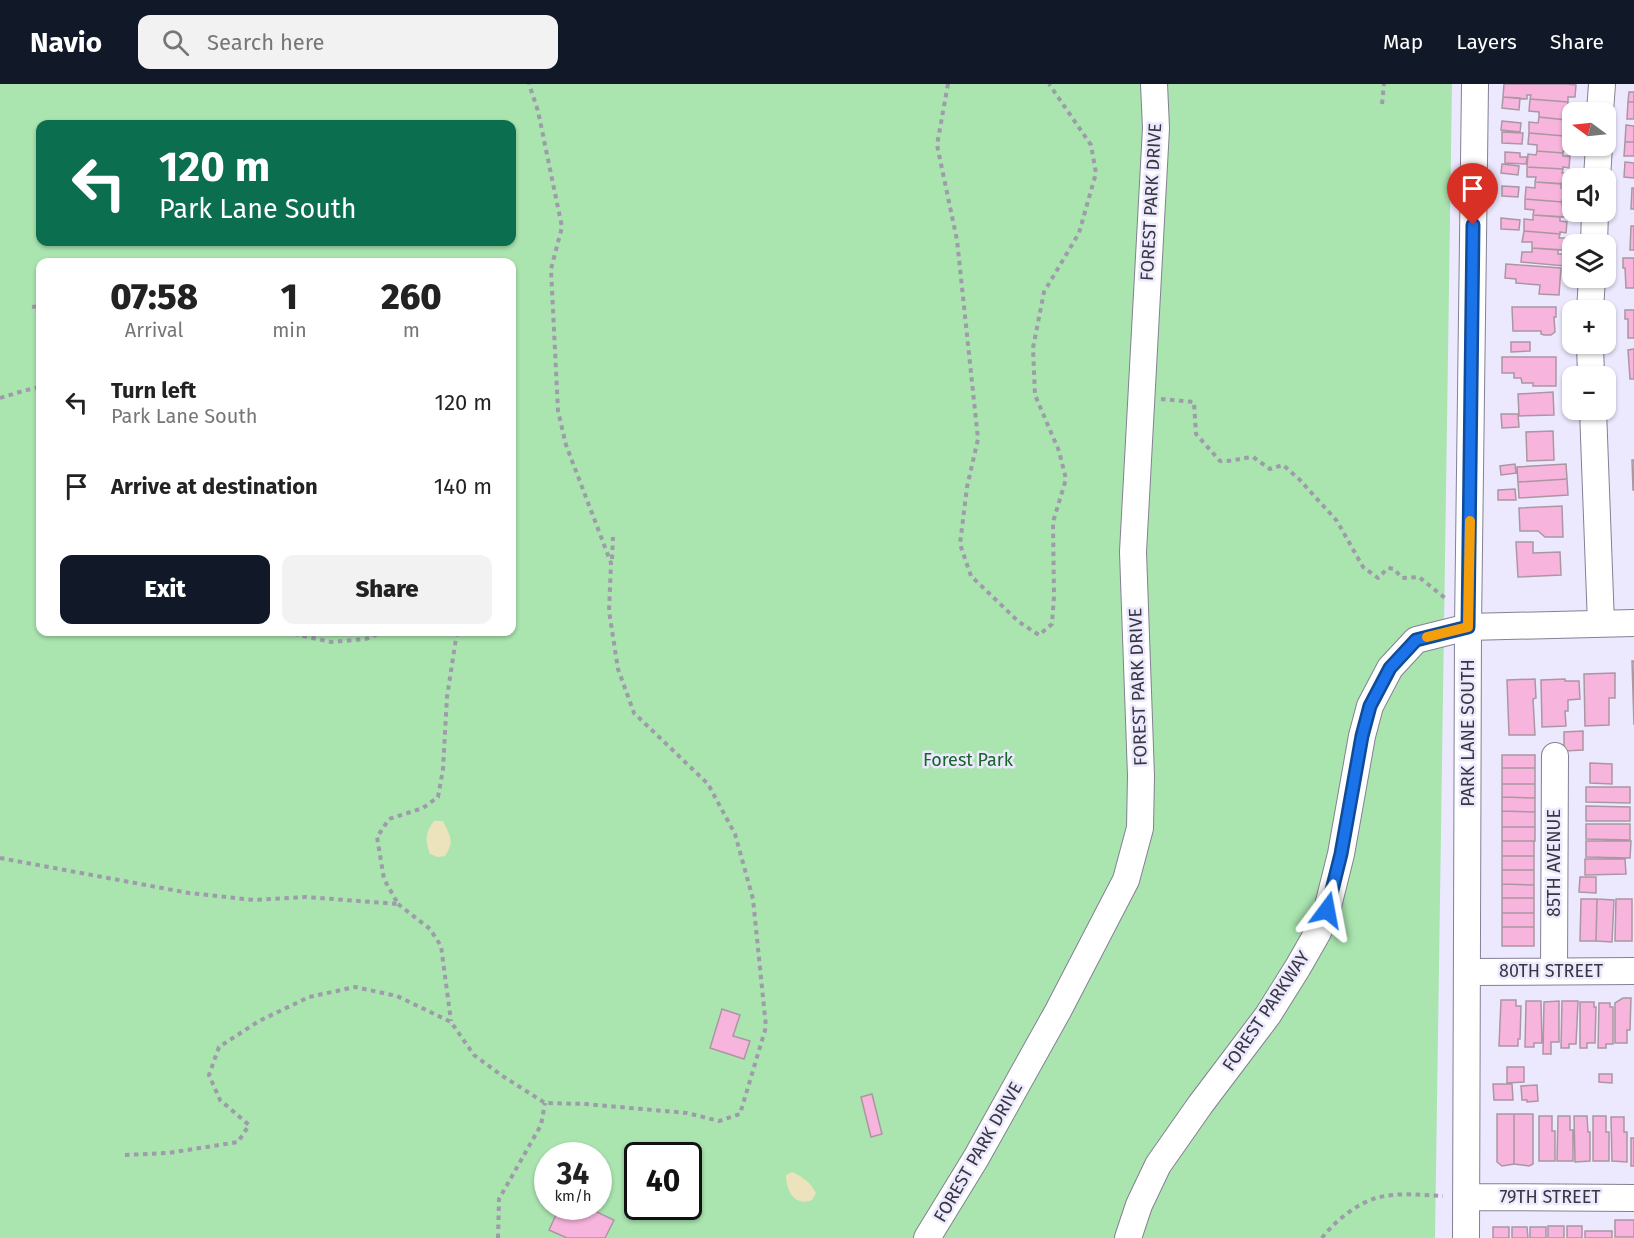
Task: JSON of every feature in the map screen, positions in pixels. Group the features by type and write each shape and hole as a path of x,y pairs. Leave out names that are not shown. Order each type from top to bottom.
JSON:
{"street":[{"name":"FOREST PARK DRIVE","path":"927,1238 976,1158 1090,951 1126,880 1140,828 1142,776 1133,552 1156,128 1154,84"},
{"name":"PARK LANE SOUTH","path":"1466,1238 1454,1197 1468,972 1468,627 1475,84"},
{"path":"1601,102 1602,84"},
{"path":"1593,420 1601,624"},
{"name":"FOREST PARKWAY","path":"1128,1238 1139,1205 1158,1165 1268,1015 1318,932 1327,910 1338,865 1362,736 1370,706 1390,668 1416,640 1468,627 1634,622"},
{"name":"85TH AVENUE","path":"1554,971 1555,756"},
{"name":"80TH STREET","path":"1468,972 1634,971"},
{"name":"79TH STREET","path":"1454,1197 1634,1197"}],"path":[{"path":"529,84 538,111 562,227 551,269 558,411 566,445 611,563"},
{"path":"948,84 937,145 957,240 978,439 967,486 960,544 971,576 1018,622 1039,635 1052,624 1053,522 1066,479 1059,451 1035,395 1033,348 1044,292 1079,233 1096,173 1091,146 1049,84"},
{"path":"1382,104 1384,84"},
{"path":"32,307 36,306"},
{"path":"0,398 36,388"},
{"path":"1167,400 1194,402 1196,434 1220,461 1230,462 1253,457 1270,469 1283,465 1337,521 1363,567 1370,573 1378,578 1388,568 1394,569 1402,578 1419,577 1444,597"},
{"path":"456,636 447,697 443,769 438,797 423,808 388,819 377,837 384,879 398,904 430,929 441,946 451,1022 474,1055 545,1103 585,1104 687,1113 719,1121 740,1114 766,1027 753,899 735,834 708,784 634,713 618,669 609,611 613,537"},
{"path":"303,636 331,642 366,639 373,636"},
{"path":"0,858 189,893 254,900 306,897 398,904"},
{"path":"125,1155 168,1153 238,1142 249,1125 220,1100 209,1075 219,1047 259,1021 309,997 355,987 396,996 451,1022"},
{"path":"498,1238 499,1199 541,1125 545,1103"},
{"path":"1322,1238 1346,1215 1374,1199 1392,1196 1454,1197"}],"green space":[{"name":"Forest Park","path":"0,84 1452,84 1435,1238 0,1238"}],"sand":[{"path":"434,821 443,821 449,835 451,842 445,856 438,857 430,854 428,849 427,833"},
{"path":"792,1172 806,1180 814,1189 816,1193 812,1200 801,1201 790,1192 786,1175"}],"building":[{"path":"1504,84 1576,85 1575,97 1568,97 1568,102 1530,99 1531,95 1527,95 1527,99 1503,97"},
{"path":"1629,92 1634,92 1634,102 1628,102"},
{"path":"1503,97 1520,98 1519,110 1502,108"},
{"path":"1530,99 1568,102 1562,102 1562,120 1539,117 1539,112 1529,111"},
{"path":"1628,102 1634,102 1634,119 1627,119"},
{"path":"1539,117 1562,120 1562,136 1529,133 1529,122 1538,123"},
{"path":"1502,121 1521,123 1520,132 1501,130"},
{"path":"1626,125 1634,126 1634,142 1625,142"},
{"path":"1502,132 1523,133 1522,144 1502,143"},
{"path":"1529,133 1562,136 1562,153 1537,151 1537,145 1528,144"},
{"path":"1625,142 1634,142 1634,156 1624,156"},
{"path":"1537,151 1562,153 1562,156 1570,156 1569,168 1527,167 1528,154 1536,155"},
{"path":"1505,152 1520,153 1520,157 1527,157 1526,164 1505,163"},
{"path":"1625,162 1634,163 1634,178 1624,177"},
{"path":"1502,164 1519,166 1518,175 1501,173"},
{"path":"1527,167 1562,169 1562,184 1535,182 1536,177 1527,177"},
{"path":"1535,182 1561,184 1562,202 1525,199 1526,187 1535,188"},
{"path":"1502,186 1519,187 1518,197 1502,196"},
{"path":"1632,188 1634,188 1634,209 1631,209"},
{"path":"1525,199 1562,202 1562,217 1533,215 1534,210 1525,209"},
{"path":"1533,215 1560,217 1560,221 1567,222 1566,233 1524,231 1524,219 1533,220"},
{"path":"1501,218 1520,220 1519,230 1501,229"},
{"path":"1631,226 1634,226 1634,250 1630,250"},
{"path":"1524,231 1560,234 1562,250 1532,248 1532,242 1522,242"},
{"path":"1532,248 1558,250 1558,254 1562,254 1562,266 1521,262 1522,252 1532,252"},
{"path":"1623,258 1634,258 1634,288 1626,288"},
{"path":"1506,264 1561,268 1559,295 1539,294 1540,285 1516,283 1516,279 1505,278"},
{"path":"1512,307 1556,307 1555,332 1551,335 1544,335 1541,331 1513,331"},
{"path":"1625,310 1634,310 1634,338 1628,338 1628,319 1625,319"},
{"path":"1511,342 1530,342 1530,351 1511,352"},
{"path":"1634,349 1634,379 1630,379 1628,350"},
{"path":"1502,357 1556,357 1556,386 1533,386 1533,383 1522,383 1521,378 1514,378 1514,373 1502,373"},
{"path":"1553,392 1554,415 1519,416 1518,394"},
{"path":"1501,414 1518,414 1519,427 1502,428"},
{"path":"1553,431 1554,460 1527,461 1526,432"},
{"path":"1632,460 1634,460 1634,490 1633,490"},
{"path":"1515,464 1516,473 1501,475 1500,466"},
{"path":"1566,464 1567,479 1518,482 1517,467"},
{"path":"1567,479 1568,495 1519,498 1518,482"},
{"path":"1515,489 1516,500 1498,500 1498,490"},
{"path":"1562,506 1563,537 1545,537 1538,531 1520,531 1519,508"},
{"path":"1516,542 1533,542 1533,553 1560,552 1561,575 1518,577"},
{"path":"1632,661 1634,661 1634,725"},
{"path":"1615,673 1615,698 1609,698 1609,725 1585,726 1584,674"},
{"path":"1535,679 1536,698 1533,699 1535,735 1509,735 1507,680"},
{"path":"1565,679 1565,681 1579,681 1580,699 1568,700 1568,711 1565,711 1566,726 1542,727 1541,680"},
{"path":"1583,731 1583,750 1564,751 1564,732"},
{"path":"1502,755 1535,755 1535,768 1502,768"},
{"path":"1590,763 1612,764 1612,784 1590,783"},
{"path":"1502,768 1535,768 1535,784 1502,784"},
{"path":"1502,784 1535,784 1535,798 1502,797"},
{"path":"1586,787 1630,787 1630,803 1586,802"},
{"path":"1502,797 1535,798 1535,812 1502,811"},
{"path":"1586,806 1630,807 1630,821 1586,821"},
{"path":"1502,811 1535,812 1535,827 1502,827"},
{"path":"1586,824 1630,824 1630,840 1586,839"},
{"path":"1502,827 1535,827 1535,841 1502,841"},
{"path":"1502,841 1534,841 1534,856 1502,856"},
{"path":"1586,841 1631,841 1630,858 1586,857"},
{"path":"1502,856 1534,856 1534,870 1502,870"},
{"path":"1585,859 1625,859 1626,874 1585,875"},
{"path":"1502,870 1534,870 1534,885 1502,884"},
{"path":"1580,877 1596,877 1596,893 1579,892"},
{"path":"1502,884 1534,885 1534,898 1502,898"},
{"path":"1502,898 1534,898 1534,913 1502,913"},
{"path":"1581,899 1597,899 1596,941 1580,941"},
{"path":"1597,899 1614,900 1612,942 1596,941"},
{"path":"1616,899 1632,899 1632,941 1615,941"},
{"path":"1502,913 1534,913 1534,927 1502,927"},
{"path":"1502,927 1534,927 1534,946 1502,946"},
{"path":"1623,998 1631,998 1630,1030 1627,1030 1627,1043 1615,1043 1615,1003"},
{"path":"1501,1000 1516,1000 1516,1006 1521,1006 1518,1046 1499,1046"},
{"path":"1526,1001 1541,1001 1542,1043 1534,1043 1534,1047 1525,1047"},
{"path":"1559,1001 1559,1042 1551,1042 1551,1054 1543,1054 1544,1002"},
{"path":"1562,1001 1578,1001 1576,1044 1569,1044 1569,1048 1561,1048"},
{"path":"1580,1002 1594,1002 1594,1007 1596,1007 1595,1043 1587,1043 1587,1048 1580,1048"},
{"path":"1599,1003 1610,1003 1610,1007 1613,1007 1613,1044 1606,1044 1606,1048 1598,1048"},
{"path":"722,1009 740,1015 733,1036 750,1041 744,1059 710,1048"},
{"path":"1507,1067 1524,1067 1524,1082 1507,1083"},
{"path":"1599,1074 1612,1074 1612,1083 1599,1082"},
{"path":"1493,1084 1512,1084 1513,1100 1494,1100"},
{"path":"1537,1085 1538,1101 1522,1100 1521,1086"},
{"path":"872,1094 882,1134 871,1137 861,1097"},
{"path":"1497,1114 1514,1114 1514,1164 1502,1166 1497,1162"},
{"path":"1514,1114 1533,1114 1533,1164 1529,1166 1514,1164"},
{"path":"1539,1116 1552,1116 1552,1131 1555,1131 1555,1161 1539,1161"},
{"path":"1558,1116 1570,1116 1570,1130 1573,1130 1573,1161 1557,1161"},
{"path":"1574,1116 1587,1116 1588,1132 1590,1132 1590,1161 1575,1162"},
{"path":"1593,1116 1606,1116 1606,1132 1609,1132 1609,1161 1593,1161"},
{"path":"1611,1117 1624,1117 1624,1132 1627,1132 1627,1162 1612,1161"},
{"path":"1631,1138 1634,1138 1634,1166 1631,1166"},
{"path":"554,1220 614,1220 605,1238 567,1238 549,1230"},
{"path":"1615,1220 1634,1220 1634,1237 1615,1237"},
{"path":"1548,1226 1564,1226 1564,1238 1548,1238"},
{"path":"1567,1226 1582,1226 1582,1238 1567,1238"},
{"path":"1493,1227 1509,1227 1509,1238 1493,1238"},
{"path":"1512,1227 1527,1227 1528,1238 1512,1238"},
{"path":"1530,1227 1546,1227 1546,1238 1530,1238"},
{"path":"1585,1231 1612,1231 1612,1238 1585,1238"}],"slow traffic":[{"path":"1427,637 1468,627 1470,521"}],"route":[{"path":"1327,910 1341,854 1362,736 1370,706 1390,668 1416,640 1468,627 1473,225"}]}
